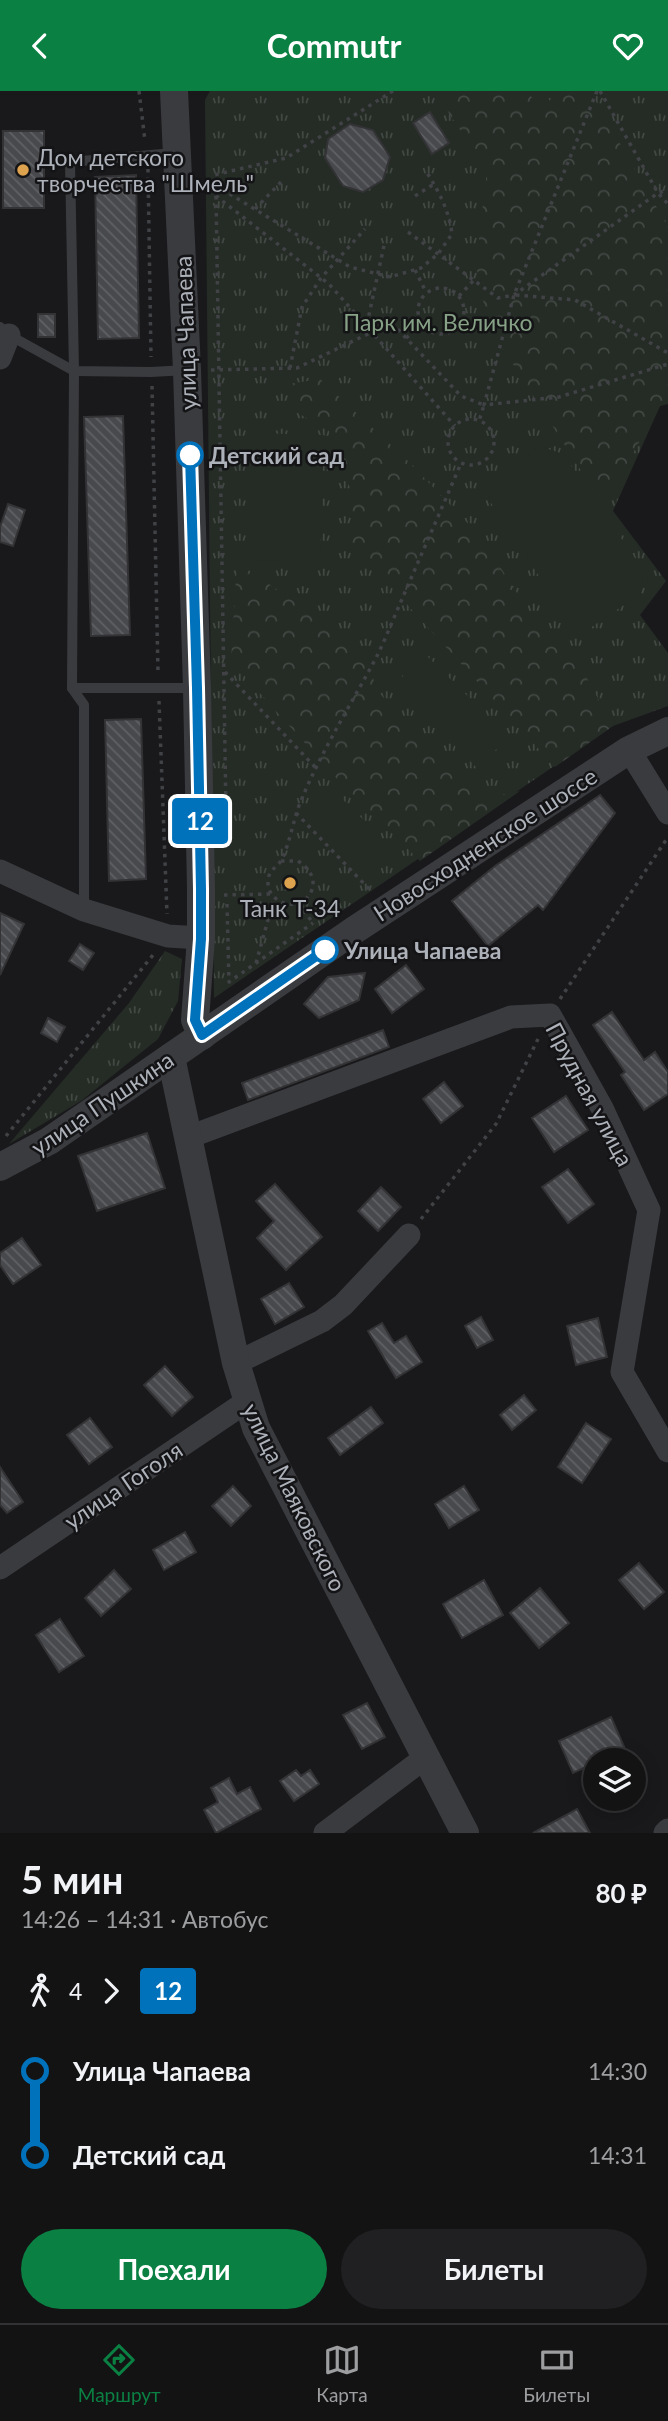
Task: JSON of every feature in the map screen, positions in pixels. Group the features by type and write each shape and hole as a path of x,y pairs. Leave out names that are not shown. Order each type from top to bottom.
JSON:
{"street":[{"name":"улица Чапаева","path":"174,91 187,370 197,688 214,895 201,939 195,1020 202,1035"},
{"path":"0,358 4,331"},
{"name":"Новосходненское шоссе","path":"202,1035 353,931 629,750 668,731"},
{"path":"629,750 668,813"},
{"path":"0,871 84,910 168,936 201,939"},
{"name":"Прудная улица","path":"189,1137 511,1017 550,1015 602,1108 649,1210 622,1372 668,1451"},
{"name":"улица Пушкина","path":"0,1167 49,1142 202,1035"},
{"name":"улица Маяковского","path":"172,1057 246,1402 256,1428 465,1833"},
{"path":"236,1363 322,1321 343,1305 408,1235"},
{"name":"улица Гоголя","path":"0,1568 246,1402"},
{"path":"326,1833 426,1757"}],"lane":[{"path":"84,910 84,705 72,688 74,370 70,162 177,153"},
{"path":"4,331 74,370 187,370"},
{"path":"72,688 197,688"}],"path":[{"path":"0,1143 168,936 159,689 147,155 139,91"},
{"path":"226,816 214,175 286,158 393,91"},
{"path":"598,91 658,193 668,204"},
{"path":"479,421 514,295 598,91"},
{"path":"215,185 350,267 390,277 421,268 438,254 452,234 450,217 426,171"},
{"path":"255,209 281,182"},
{"path":"415,196 434,184"},
{"path":"514,295 658,193 668,190"},
{"path":"216,196 321,278 455,426"},
{"path":"290,368 302,307 321,278 365,229"},
{"path":"408,232 498,298 514,295 575,300 668,353"},
{"path":"366,326 385,241"},
{"path":"415,270 426,292"},
{"path":"460,296 474,280"},
{"path":"444,287 460,296 465,314 456,330 438,335 422,326 417,308 426,292 444,287"},
{"path":"187,370 297,368 372,332 388,319 461,396 484,405 559,397 668,364"},
{"path":"406,338 422,326"},
{"path":"462,421 479,421 491,431 491,454 479,463 461,463 449,449 448,441 455,426 462,421"},
{"path":"249,1003 272,896 268,881 270,873 281,862 314,767 377,656 461,463"},
{"path":"223,671 314,767"},
{"path":"296,813 378,898"},
{"path":"281,862 298,861 310,871 313,886 305,899 298,904 280,902 272,896 214,895 229,982 313,923"},
{"path":"298,904 318,929"}],"green space":[{"name":"Парк им. Величко","path":"210,91 668,91 668,404 660,406 613,511 666,581 640,615 668,653 668,706 613,726 214,998 205,100"},
{"path":"441,91 526,91 542,108 559,91 590,91 668,227 668,403 660,406 603,505 488,325 476,265 487,170 436,94"},
{"path":"320,379 405,458 480,536 544,634 571,649 613,726 555,767 352,544 350,488 329,431 298,413 288,384"},
{"path":"253,433 324,435 320,562 249,560"},
{"path":"540,446 563,454 644,571 640,594 590,628 570,623 489,500 496,478"},
{"path":"237,562 370,654 375,689 484,798 520,791 420,861 338,780 231,661"},
{"path":"425,654 509,737 477,768 394,685"},
{"path":"331,788 385,841 360,866 306,813"},
{"path":"165,951 182,959 178,1001 158,1039 81,1101 9,1144 129,1003"}],"building":[{"path":"430,112 449,143 432,154 413,123"},
{"path":"350,124 373,130 390,157 383,180 363,192 343,186 325,158 328,139"},
{"name":"Дом детского творчества \"Шмель\"","path":"3,131 44,131 44,208 3,208"},
{"path":"136,175 139,338 98,339 95,177"},
{"path":"38,314 55,314 55,337 38,337"},
{"path":"123,416 130,635 91,636 84,417"},
{"path":"8,504 25,510 13,546 0,542 0,527"},
{"path":"141,719 146,879 109,881 105,720"},
{"path":"600,795 615,813 543,910 538,905 488,946 452,901 495,866"},
{"path":"0,913 24,924 0,975"},
{"path":"80,944 94,953 83,970 69,961"},
{"path":"406,965 424,989 392,1013 375,989"},
{"path":"365,973 359,1000 319,1018 304,1004 328,977"},
{"path":"612,1012 644,1060 655,1052 668,1072 668,1094 644,1110 621,1075 625,1072 593,1025"},
{"path":"48,1018 65,1027 57,1042 41,1033"},
{"path":"383,1030 389,1047 248,1100 242,1083"},
{"path":"444,1082 463,1106 441,1123 423,1099"},
{"path":"566,1096 588,1130 554,1152 532,1118"},
{"path":"147,1133 165,1188 97,1211 78,1156"},
{"path":"568,1169 594,1204 568,1223 542,1187"},
{"path":"275,1184 322,1237 286,1270 257,1238 274,1221 256,1201"},
{"path":"381,1187 401,1207 378,1231 358,1211"},
{"path":"22,1238 41,1265 13,1284 0,1265 0,1253"},
{"path":"289,1283 304,1307 275,1324 261,1299"},
{"path":"481,1317 493,1340 477,1348 465,1326"},
{"path":"598,1318 607,1357 576,1365 567,1326"},
{"path":"382,1323 394,1343 406,1336 422,1362 396,1378 368,1331"},
{"path":"165,1366 193,1397 172,1416 144,1385"},
{"path":"524,1395 536,1410 512,1430 500,1415"},
{"path":"371,1407 383,1423 340,1455 328,1438"},
{"path":"90,1418 112,1447 89,1464 67,1435"},
{"path":"586,1423 611,1439 582,1483 558,1467"},
{"path":"0,1467 23,1502 7,1513 0,1505"},
{"path":"233,1486 251,1506 231,1526 212,1506"},
{"path":"464,1486 479,1510 449,1528 435,1504"},
{"path":"185,1532 196,1552 164,1570 153,1550"},
{"path":"639,1563 664,1592 644,1609 619,1580"},
{"path":"114,1570 131,1589 101,1616 85,1598"},
{"path":"484,1580 503,1615 462,1638 443,1604"},
{"path":"540,1588 569,1623 539,1648 510,1613"},
{"path":"60,1619 84,1656 59,1672 36,1635"},
{"path":"367,1703 385,1737 362,1749 343,1715"},
{"path":"611,1717 625,1748 583,1748 583,1768 573,1773 559,1741"},
{"path":"296,1770 301,1776 310,1770 319,1784 294,1801 280,1781"},
{"path":"229,1778 237,1794 250,1787 261,1809 216,1833 204,1810 218,1802 211,1788"},
{"path":"577,1809 590,1833 533,1833"}],"bus line":[{"name":"12","path":"190,455 201,889 201,939 195,1020 202,1035 325,950"}],"place":[{"name":"Дом детского творчества \"Шмель\"","path":"23,170"},
{"name":"Детский сад","path":"190,455"},
{"name":"Танк Т-34","path":"290,883"},
{"name":"Улица Чапаева","path":"325,950"}]}
